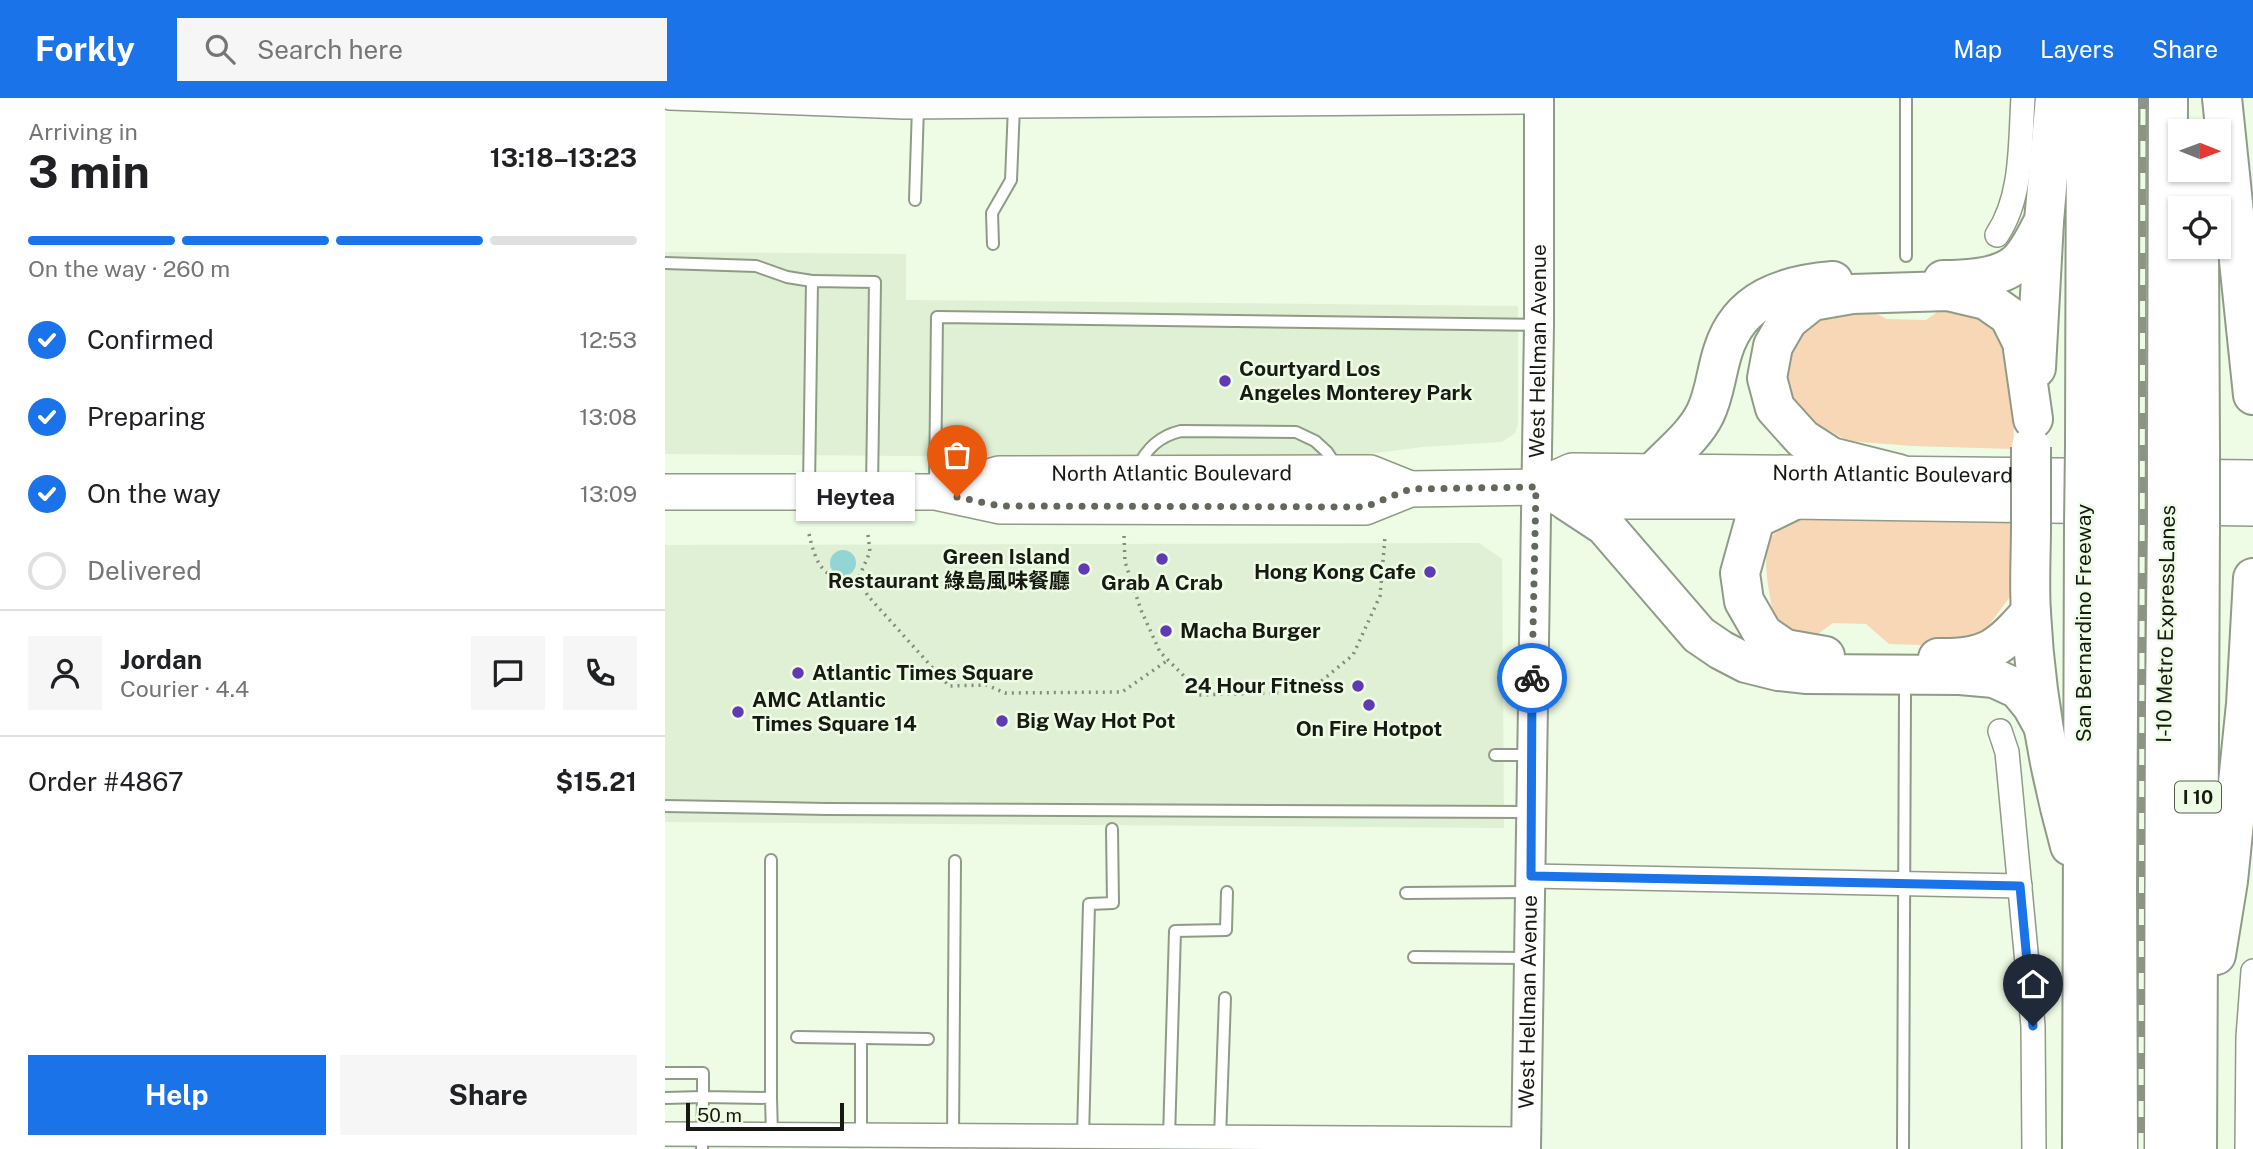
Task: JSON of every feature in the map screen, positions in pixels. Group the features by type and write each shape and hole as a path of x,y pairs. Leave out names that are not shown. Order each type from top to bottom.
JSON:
{"highway":[{"path":"2055,98 2044,221 2032,433 2031,612 2042,724 2057,800 2082,892"},
{"path":"2086,98 2102,448 2102,525 2117,889 2118,1149"},
{"path":"2102,448 2119,98"},
{"name":"I-10 Metro ExpressLanes","path":"2160,1149 2184,448 2168,98"},
{"path":"2198,98 2198,119"},
{"path":"2221,98 2253,395"},
{"path":"1655,471 1705,415 1723,350 1734,326 1753,304 1785,289 1831,281 1954,280 1992,276 2015,264 2031,245 2044,221"},
{"path":"2236,238 2253,286"},
{"path":"2184,448 2198,259"},
{"path":"1899,474 1831,457 1803,439 1775,408 1767,378 1773,346 1788,320 1812,301 1852,294 1948,291 1986,300 2009,316 2022,342 2032,433"},
{"path":"1551,494 1605,526 1699,635 1746,663 1778,671 1808,674 1994,678 2018,689 2042,724"},
{"path":"1793,501 1755,519 1740,573 1744,601 1763,634 1785,649 1827,656 1957,658 1987,652 2008,639 2031,612"},
{"name":"San Bernardino Freeway","path":"2083,1149 2082,892 2102,525"},
{"name":"I 10","path":"2183,525 2197,1149"},
{"path":"2197,1070 2228,881 2250,701 2253,578"}],"main road":[{"name":"North Atlantic Boulevard","path":"1551,494 1572,471 2253,478"},
{"name":"North Atlantic Boulevard","path":"935,492 999,474 1370,472 1410,489 1793,501 2253,508"},
{"name":"North Atlantic Boulevard","path":"665,492 935,492 1000,506 1365,507 1410,489"}],"street":[{"path":"670,98 918,107 1539,100"},
{"path":"1997,235 2008,218 2015,190 2023,98"},
{"name":"West Hellman Avenue","path":"1526,1144 1532,755 1551,494 1539,325 1539,100"},
{"path":"2000,731 2007,752 2033,1026 2034,1149"},
{"path":"1531,884 2020,886"},
{"path":"2247,1149 2248,1037 2253,971"},
{"path":"665,1134 702,1142 772,1135 854,1140 953,1136 997,1143 1083,1137 1220,1138 1293,1144 1526,1144"}],"lane":[{"path":"1906,98 1906,256"},
{"path":"993,244 992,213 1011,180 1014,106"},
{"path":"915,200 918,107"},
{"path":"665,263 756,266 787,277 812,281 875,282 872,492"},
{"path":"809,492 812,281"},
{"path":"935,492 937,317 1539,325"},
{"path":"1903,1149 1905,695"},
{"path":"1495,755 1532,755"},
{"path":"665,806 1532,812"},
{"path":"1083,1137 1089,904 1113,903 1112,829"},
{"path":"771,860 772,1135"},
{"path":"953,1136 955,861"},
{"path":"1406,893 1531,884"},
{"path":"1169,1138 1175,931 1226,930 1227,892"},
{"path":"1414,957 1530,958"},
{"path":"1220,1138 1225,998"},
{"path":"797,1037 927,1039"},
{"path":"854,1140 861,1038"},
{"path":"665,1073 703,1073 702,1142"},
{"path":"665,1098 771,1098"}],"path":[{"path":"809,534 814,557 823,570 842,581 858,579"},
{"path":"858,579 870,552 868,535"},
{"path":"1124,536 1125,562 1141,610 1160,652 1197,695 1308,692 1353,655 1380,596 1385,537"},
{"path":"858,579 868,596 949,686 987,685 1005,693 1122,692 1168,660"}],"shaded area":[{"path":"665,252 906,254 906,300 1518,306 1518,424 1515,433 1502,442 1423,447 1353,456 1142,458 665,454"},
{"path":"1944,307 1977,314 1999,330 2009,364 2015,402 2013,449 1849,441 1797,411 1786,381 1791,351 1800,332 1822,317 1867,309 1887,319 1926,320"},
{"path":"1802,518 2012,520 2015,563 2009,598 1984,632 1948,646 1889,644 1866,624 1833,623 1815,636 1795,632 1774,617 1766,557 1772,536"},
{"name":"Atlantic Times Square","path":"1479,543 1502,559 1504,828 665,822 665,545"}],"water":[{"path":"843,550 852,554 856,563 852,572 843,576 834,572 830,563 834,554"}],"railway":[{"path":"2141,1149 2143,98"}],"way so far":[{"path":"957,497 1000,506 1365,507 1410,489 1536,487 1532,678"}],"place":[{"name":"Courtyard Los Angeles Monterey Park","path":"1225,381"},
{"name":"Heytea","path":"957,497"},
{"name":"Grab A Crab","path":"1162,559"},
{"name":"Green Island Restaurant 綠島風味餐廳","path":"1084,569"},
{"name":"Hong Kong Cafe","path":"1430,572"},
{"name":"Macha Burger","path":"1166,631"},
{"name":"Atlantic Times Square","path":"798,673"},
{"name":"24 Hour Fitness","path":"1358,686"},
{"name":"On Fire Hotpot","path":"1369,705"},
{"name":"AMC Atlantic Times Square 14","path":"738,712"},
{"name":"Big Way Hot Pot","path":"1002,721"}],"route":[{"path":"1532,678 1531,876 2020,886 2033,1026"}]}
